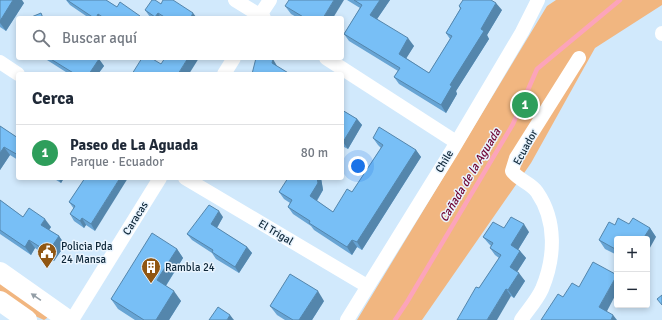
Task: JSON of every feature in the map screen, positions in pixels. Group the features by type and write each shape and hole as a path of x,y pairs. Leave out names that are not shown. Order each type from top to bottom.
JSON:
{"main road":[{"path":"0,272 68,320"},
{"path":"0,301 27,320"}],"street":[{"path":"235,0 259,16"},
{"path":"262,16 270,0"},
{"name":"Chile","path":"347,320 522,32 538,0"},
{"name":"Ecuador","path":"522,320 541,290 551,256 551,223 544,204 536,190 516,177 512,171 516,158 579,58"},
{"path":"225,72 233,60"},
{"path":"329,60 456,142"},
{"path":"0,62 16,73"},
{"name":"Caracas","path":"72,320 159,180"},
{"name":"El Trigal","path":"188,180 367,286"}],"shaded area":[{"path":"556,0 662,0 662,5 595,48 531,163 422,320 357,320 547,6"},
{"path":"0,279 48,316 47,318 44,320 33,315 0,292"}],"building":[{"path":"0,0 13,0 0,21"},
{"path":"67,0 106,0 117,7 120,2 140,16 101,16 98,14 97,16 91,16"},
{"path":"152,0 155,0 161,4 163,0 173,0 193,13 192,16 163,16 158,13 156,16 154,16 145,10"},
{"path":"289,0 334,0 324,16 302,16 285,6"},
{"path":"354,0 380,0 370,15 408,38 399,54 429,73 452,36 446,33 461,8 459,6 463,0 491,0 496,3 481,29 484,31 450,85 452,86 441,105 394,77 400,68 344,34 362,5"},
{"path":"41,13 42,16 34,16"},
{"path":"52,60 98,60 90,72 72,72"},
{"path":"141,60 154,60 161,64 164,60 187,60 179,72 133,72"},
{"path":"256,60 273,60 272,63 287,72 252,72"},
{"path":"344,111 357,119 344,140"},
{"path":"0,126 16,137 16,154 4,147 0,153"},
{"path":"379,127 416,150 357,242 352,240 347,247 309,223 310,221 288,207 292,200 279,192 287,180 317,180 318,183 310,196 333,212 347,189 352,192 383,145 373,138"},
{"path":"84,180 119,180 91,224 82,218 80,221 70,214 75,206 69,202"},
{"path":"0,200 23,217 29,208 45,219 41,225 59,236 48,252 29,240 25,247 0,230"},
{"path":"209,205 219,211 211,224 247,247 235,267 212,252 213,250 187,234"},
{"path":"511,217 524,224 511,245 520,251 510,267 519,273 508,290 506,289 487,320 457,320 476,287 479,288 501,255 490,248 493,243 483,237 493,222 504,228"},
{"path":"618,218 629,224 633,218 650,228 645,236 614,236 614,248 599,240 609,222 615,225"},
{"path":"152,233 177,249 157,280 174,291 156,320 144,320 111,299"},
{"path":"593,262 614,273 614,280 599,307 613,315 611,320 541,320 558,294 563,297 572,283 579,287"},
{"path":"290,274 318,291 299,320 293,320 270,306"},
{"path":"662,295 662,305 657,299"},
{"path":"218,307 230,315 227,320 209,320"}],"waterway":[{"name":"Cañada de la Aguada","path":"395,320 513,124 537,69 620,0"}],"place":[{"name":"Paseo de La Aguada","path":"525,105"},
{"name":"Policia Pda 24 Mansa","path":"47,269"},
{"name":"Rambla 24","path":"151,284"}]}
